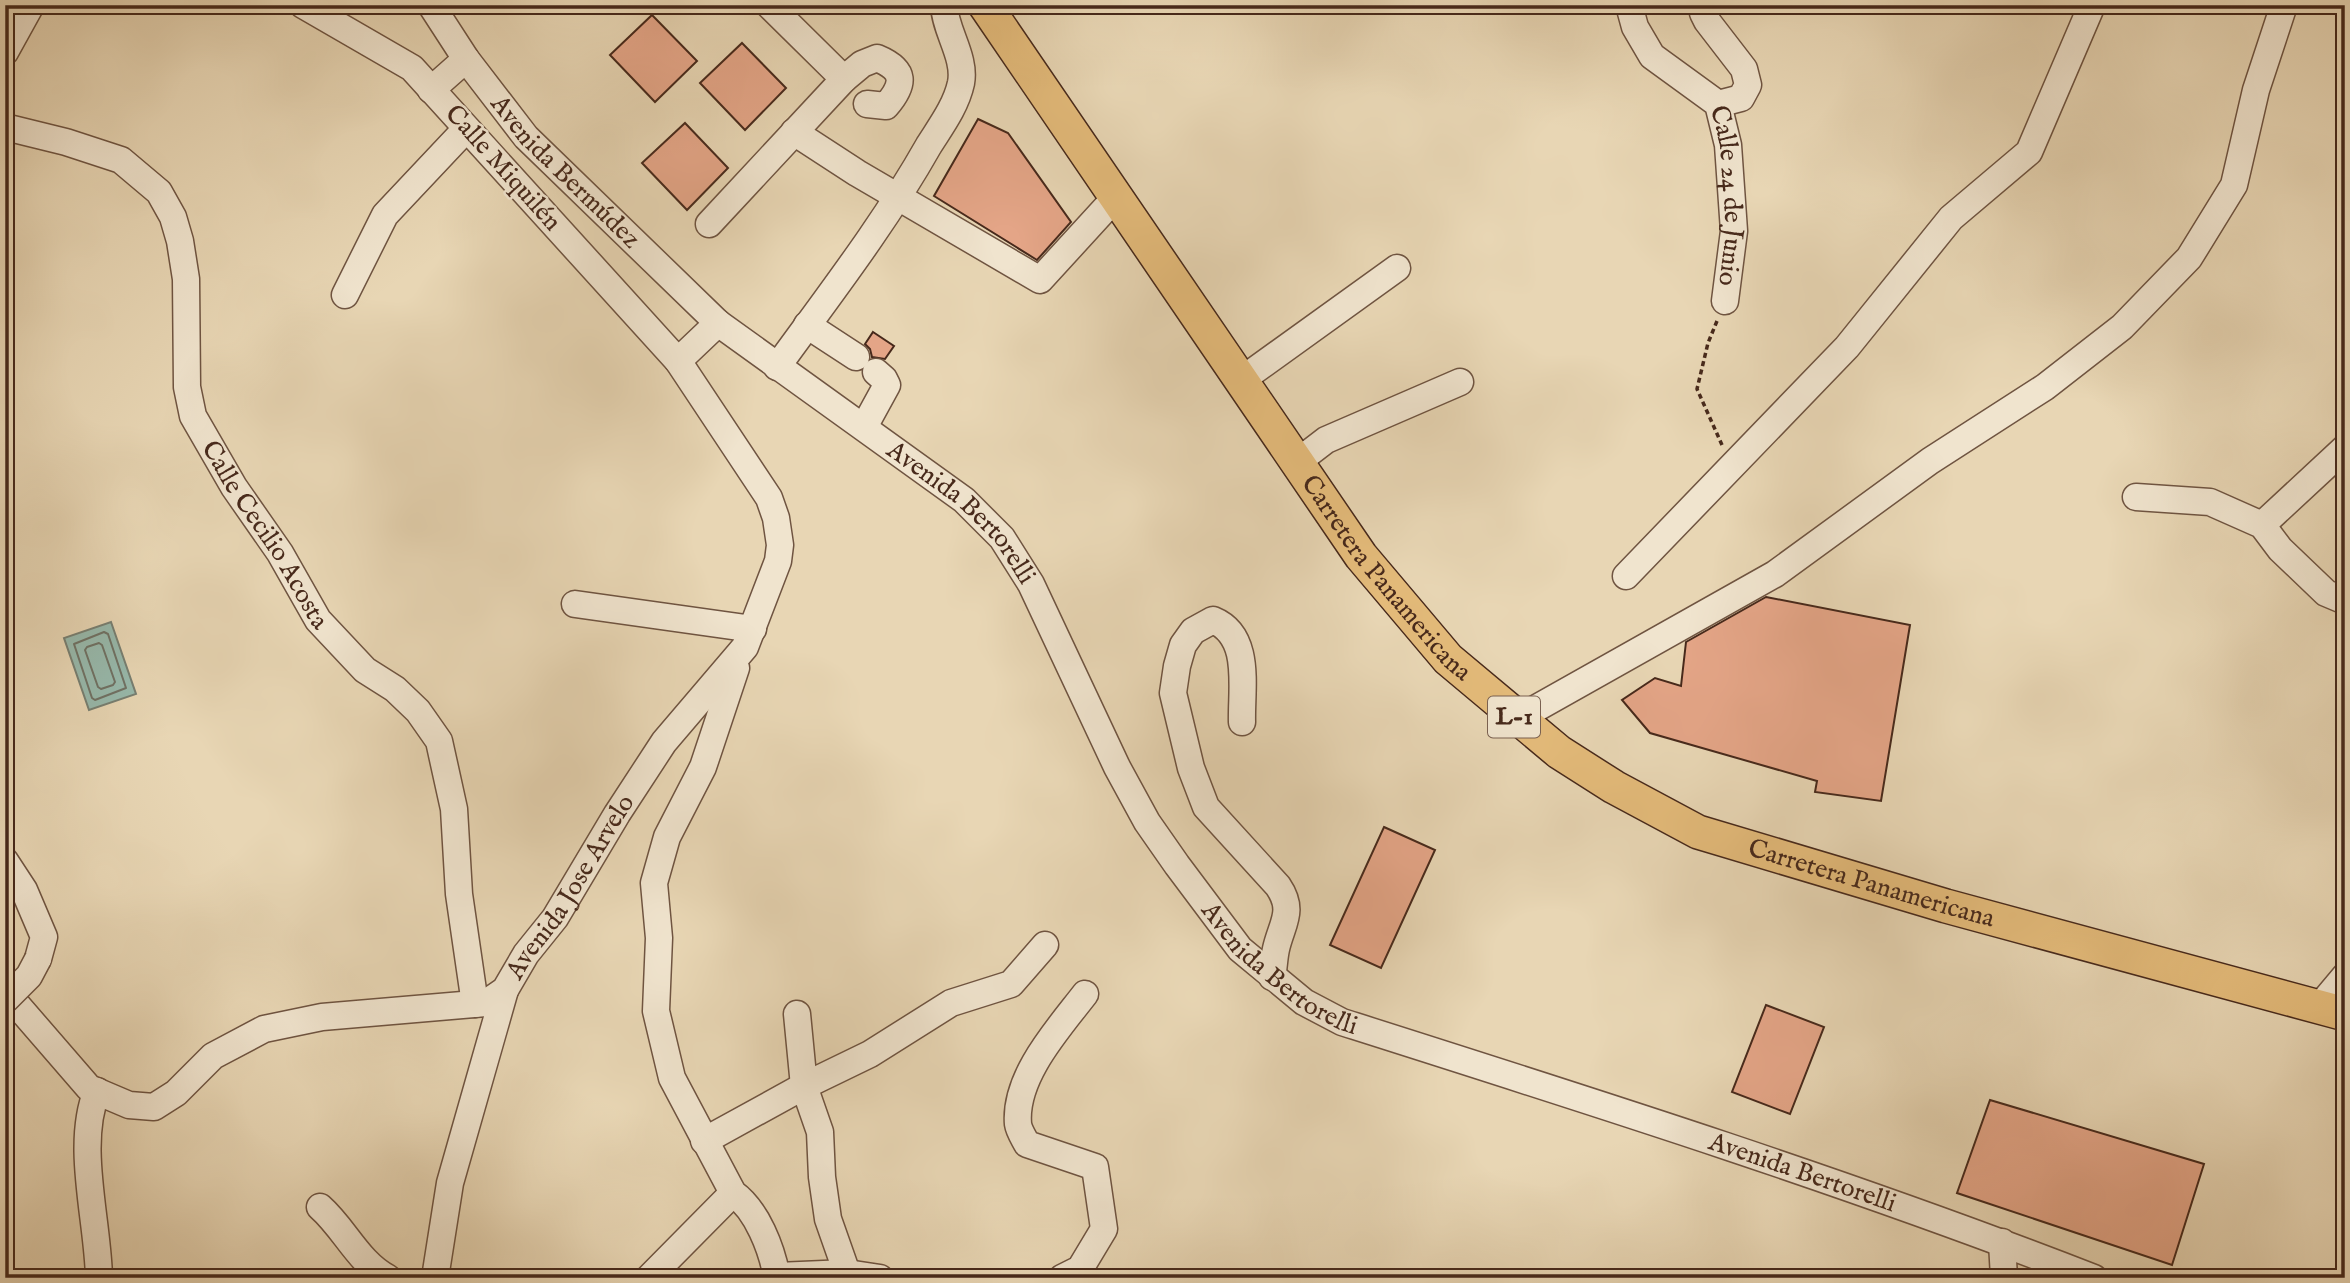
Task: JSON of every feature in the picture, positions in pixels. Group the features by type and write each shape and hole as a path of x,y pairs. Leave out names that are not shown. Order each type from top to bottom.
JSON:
{"main road":[{"name":"Carretera Panamericana","path":"985,5 1362,556 1447,659 1559,752 1614,787 1698,832 1946,906 2332,1011"}],"street":[{"path":"5,52 31,5"},
{"name":"Calle Miquilén","path":"303,5 412,68 678,361"},
{"name":"Avenida Bermúdez","path":"431,5 467,59 526,137 718,323"},
{"path":"769,5 844,79"},
{"path":"777,367 900,198 954,103 961,81 960,60 945,17 944,5"},
{"name":"Calle 24 de Junio","path":"1629,5 1635,27 1652,57 1718,104 1728,145 1734,231 1725,301"},
{"path":"1704,5 1703,13 1707,21 1744,69 1748,85 1741,98 1718,104"},
{"path":"1626,576 1847,346 1951,218 2029,152 2092,5"},
{"path":"1517,719 1775,574 1930,461 2045,387 2122,327 2189,258 2234,185 2256,90 2284,5"},
{"path":"709,224 844,79 862,64 877,58 894,66 900,77 898,92 886,106 867,104"},
{"path":"431,90 467,59"},
{"name":"Calle Cecilio Acosta","path":"5,127 66,142 121,160 159,192 173,217 186,279 187,387 193,416 234,487 280,552 318,620 365,670 395,690 418,711 439,741 454,809 454,847 459,894 475,1004"},
{"path":"345,295 385,215 467,129"},
{"path":"794,132 1040,280 1115,198"},
{"path":"1240,381 1397,268"},
{"path":"678,361 718,323"},
{"name":"Avenida Bertorelli","path":"718,323 964,500 1002,538 1031,584 1117,767 1147,822 1240,949 1304,1002 1342,1022 1651,1122 2002,1242 2094,1278"},
{"path":"807,325 884,379 887,385 864,427"},
{"name":"Avenida Jose Arvelo","path":"5,991 89,1088 129,1105 154,1107 176,1093 213,1056 264,1029 322,1017 486,1003 505,989 526,954 555,918 664,742 749,638 778,561 780,545 776,518 769,498 678,361"},
{"path":"1296,463 1326,440 1460,382"},
{"path":"2262,525 2345,448"},
{"path":"2136,497 2210,502 2262,525 2280,549 2326,593 2345,601"},
{"path":"575,604 749,638 725,698 703,767 667,837 654,883 659,938 656,1011 672,1078 733,1193 741,1199 767,1241 777,1277 847,1273 880,1278"},
{"path":"1242,722 1238,643 1231,632 1213,620 1193,631 1183,645 1174,693 1191,768 1206,807 1286,898 1287,916 1276,948 1272,976"},
{"path":"5,861 24,890 44,937 38,959 29,976 5,1000"},
{"path":"704,1140 870,1054 951,1003 1011,984 1045,945"},
{"path":"2332,1011 2345,976"},
{"path":"435,1278 450,1183 505,989"},
{"path":"1077,1275 1104,1229 1095,1167 1027,1144 1018,1127 1020,1099 1040,1053 1085,993"},
{"path":"797,1014 804,1086 820,1132 822,1177 828,1219 847,1273"},
{"path":"97,1091 90,1107 87,1143 99,1278"},
{"path":"649,1278 733,1193"},
{"path":"320,1207 332,1217 367,1263 388,1278"},
{"path":"2002,1242 2004,1278"}],"path":[{"path":"1725,301 1708,343 1697,389 1732,466"}],"water":[{"path":"111,622 136,694 89,710 64,638"}],"building":[{"path":"652,15 697,61 655,102 610,55"},
{"path":"742,43 786,88 745,130 700,83"},
{"path":"978,119 1008,133 1071,222 1037,260 934,196"},
{"path":"685,123 728,168 687,210 642,163"},
{"path":"873,332 894,346 885,359 872,357 865,344"},
{"path":"1766,597 1910,625 1881,801 1815,792 1817,781 1650,733 1622,700 1655,678 1681,686 1686,642"},
{"path":"1384,827 1435,850 1381,968 1330,945"},
{"path":"1766,1005 1824,1027 1790,1114 1732,1092"},
{"path":"1990,1100 2204,1164 2172,1265 1957,1193"}]}
